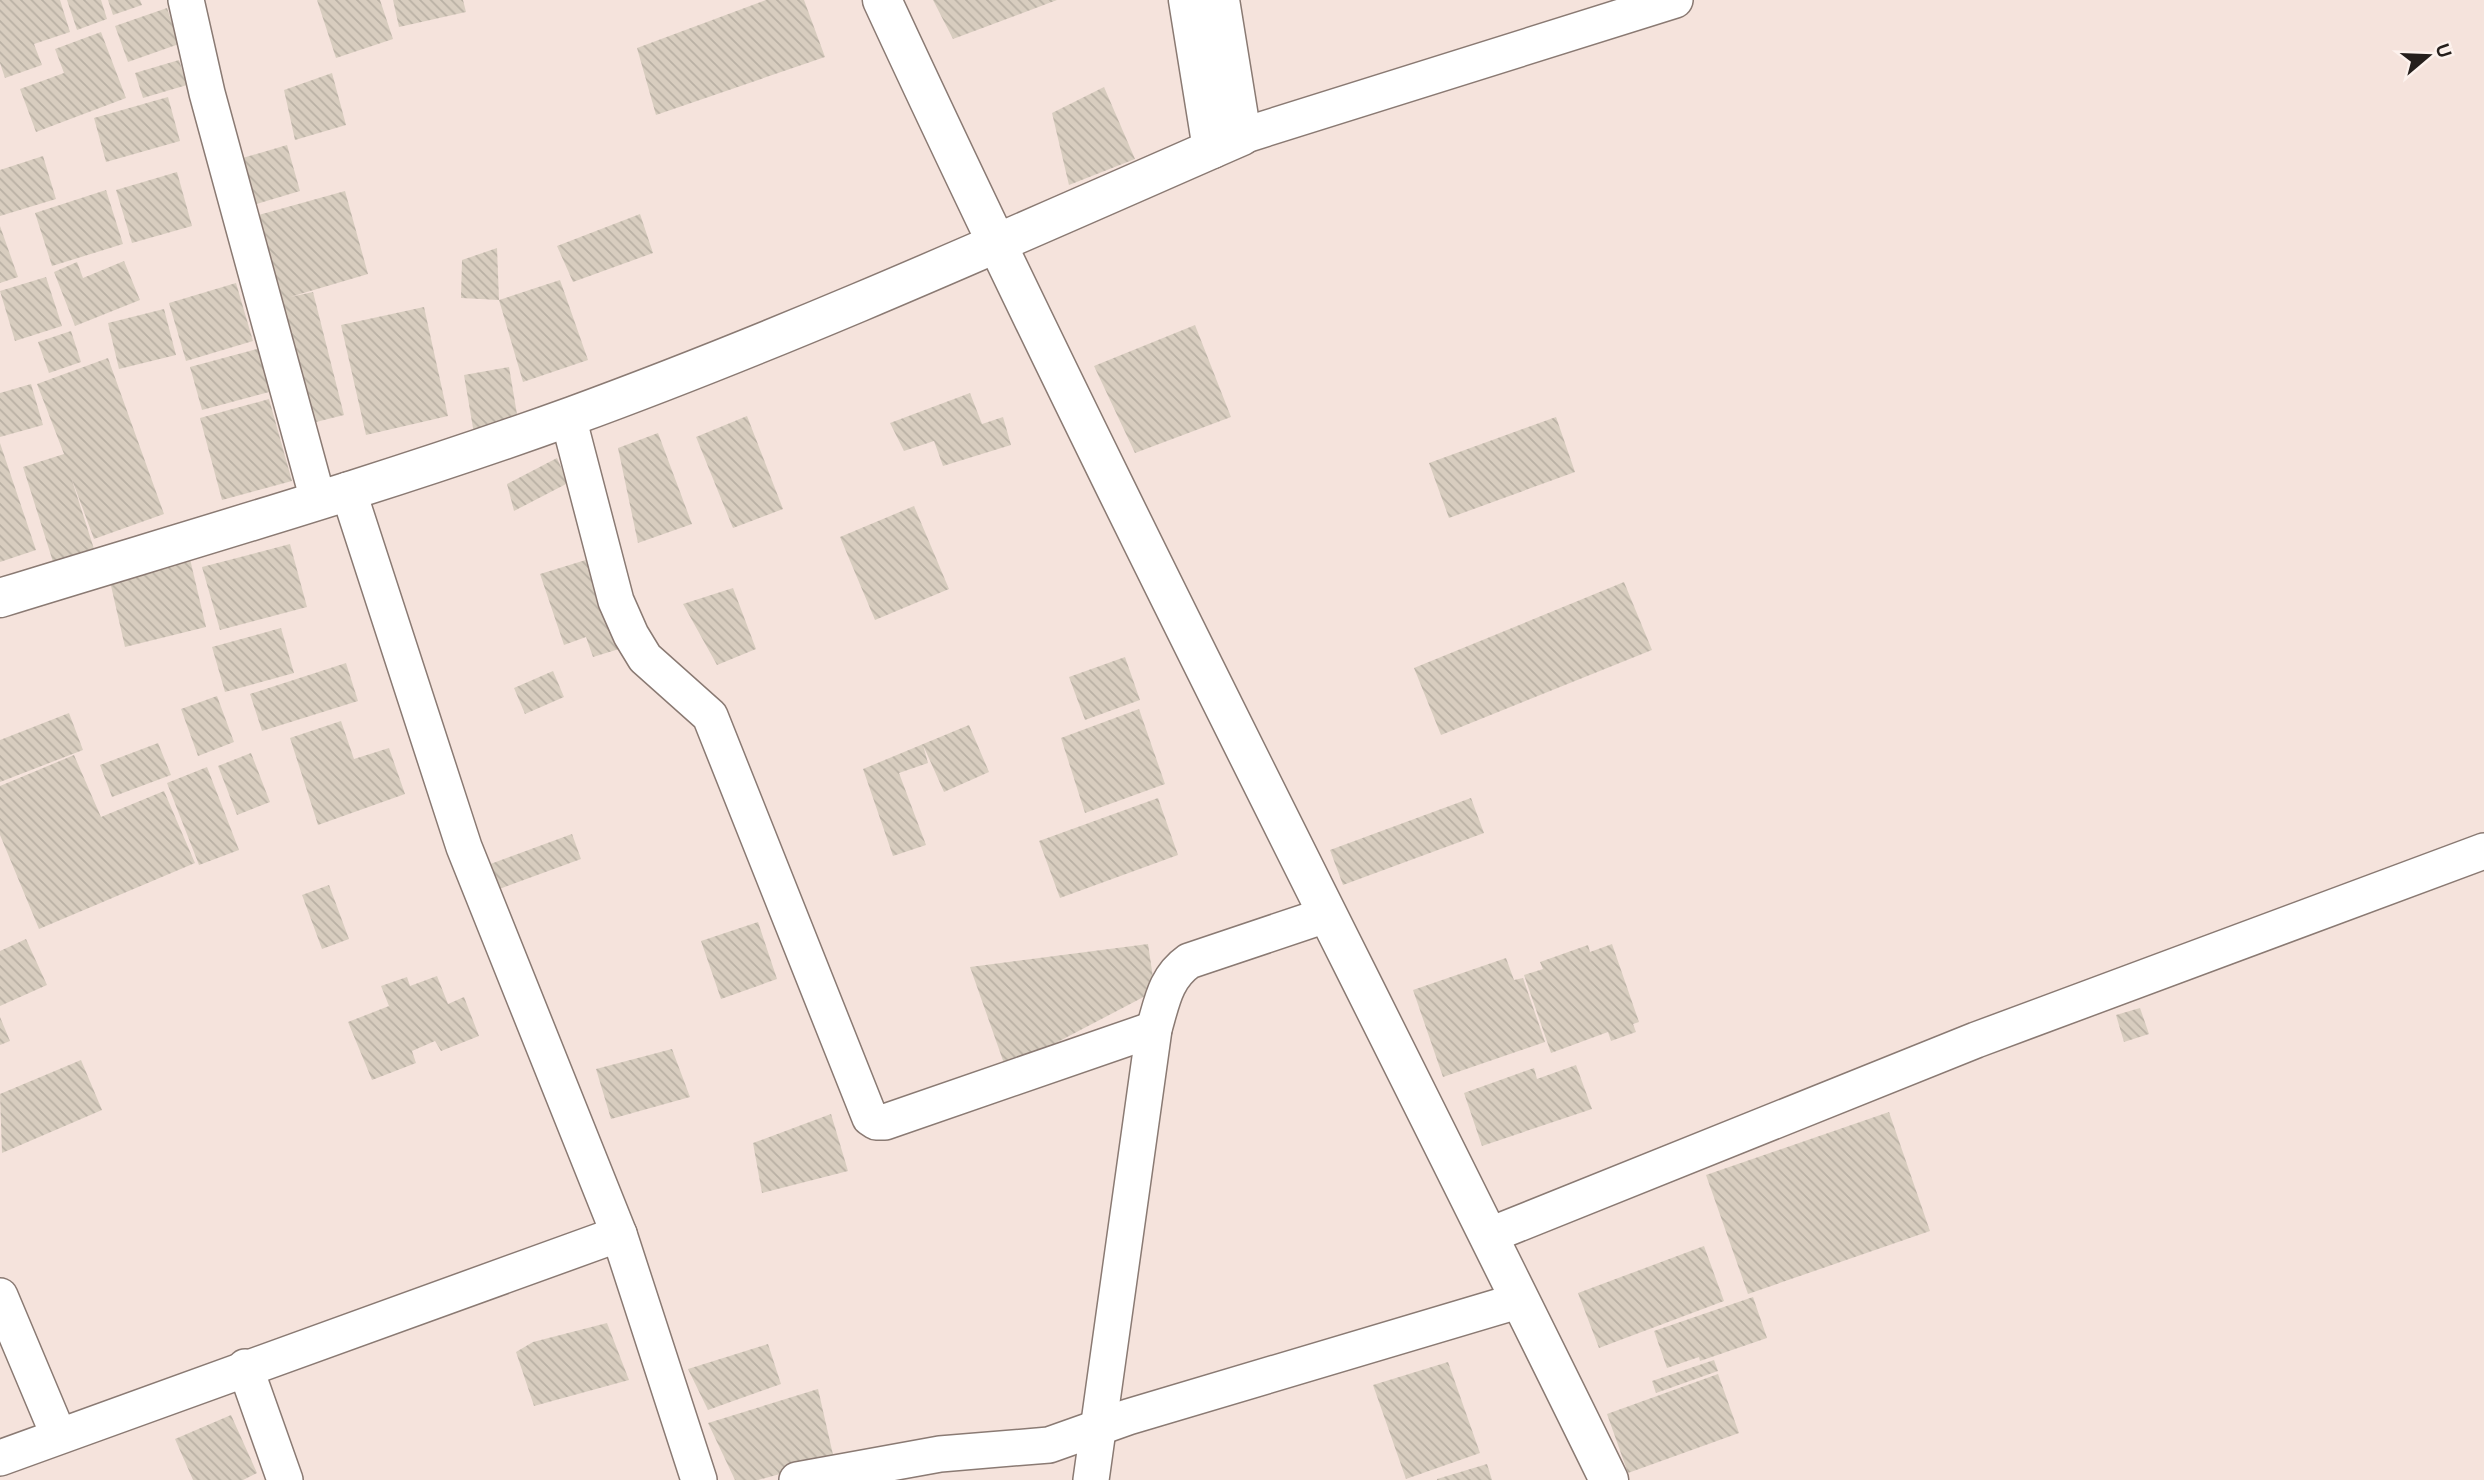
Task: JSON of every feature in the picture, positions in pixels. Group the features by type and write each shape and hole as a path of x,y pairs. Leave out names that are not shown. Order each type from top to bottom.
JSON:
{"main road":[{"path":"882,0 995,243 1156,566 1325,915 1489,1236 1609,1480"},
{"path":"1188,0 1227,143"},
{"path":"1220,0 1227,143"},
{"path":"0,598 333,495 568,417 728,357 1227,143"}],"street":[{"path":"1227,143 1675,0"},
{"path":"188,1 207,93 333,495 464,847 619,1234 699,1480"},
{"path":"568,417 621,613 645,658 680,686 710,716 870,1118 876,1122 885,1122 1154,1029"},
{"path":"1489,1236 1976,1040 2484,851"},
{"path":"1091,1480 1154,1029 1166,985 1175,970 1189,961 1325,915"},
{"path":"0,1458 58,1434 619,1234"},
{"path":"0,1296 58,1434"},
{"path":"797,1480 940,1454 1049,1445 1521,1300"},
{"path":"245,1367 285,1480"}],"building":[{"path":"0,0 60,0 70,32 34,44 42,65 5,78 0,63"},
{"path":"67,0 101,0 107,19 77,30"},
{"path":"108,0 140,0 142,5 113,15"},
{"path":"317,0 380,0 393,39 336,58"},
{"path":"393,0 463,0 466,12 399,27"},
{"path":"766,0 804,0 825,57 656,115 637,48"},
{"path":"933,0 1057,0 953,39"},
{"path":"167,8 179,44 128,62 115,26"},
{"path":"101,32 126,98 36,132 20,89 64,73 55,49"},
{"path":"179,60 187,85 143,98 135,73"},
{"path":"332,73 346,125 295,140 284,90"},
{"path":"1104,87 1135,159 1069,185 1052,113"},
{"path":"168,97 180,141 106,162 94,118"},
{"path":"287,145 300,191 250,206 236,160"},
{"path":"43,156 56,199 0,216 0,170"},
{"path":"177,172 192,226 132,243 116,190"},
{"path":"106,190 123,244 52,266 35,213"},
{"path":"345,191 368,274 290,297 313,292 344,415 308,424 255,216"},
{"path":"640,214 653,253 573,282 557,246"},
{"path":"0,226 18,277 0,283"},
{"path":"497,248 499,300 461,298 462,260"},
{"path":"124,261 140,300 75,326 54,272 77,262 83,278"},
{"path":"46,277 62,326 15,341 0,291"},
{"path":"560,280 588,360 523,382 499,300"},
{"path":"236,283 253,341 186,361 169,303"},
{"path":"424,307 448,416 366,435 341,325"},
{"path":"164,309 176,355 119,369 108,323"},
{"path":"1195,325 1231,417 1135,453 1094,366"},
{"path":"71,331 81,362 49,373 38,342"},
{"path":"261,348 273,391 202,410 190,367"},
{"path":"108,358 164,514 94,539 71,477 95,552 54,565 23,467 64,454 37,384"},
{"path":"509,367 519,426 474,434 464,375"},
{"path":"31,384 43,425 0,437 0,393"},
{"path":"970,393 982,424 1003,417 1011,445 943,466 934,441 904,451 890,423"},
{"path":"269,399 292,481 222,500 200,418"},
{"path":"747,416 783,509 733,528 696,437"},
{"path":"1556,417 1575,472 1449,518 1429,463"},
{"path":"658,433 692,524 638,543 618,448"},
{"path":"0,443 36,550 0,562"},
{"path":"557,458 568,483 514,511 507,484"},
{"path":"914,506 949,589 875,620 840,537"},
{"path":"290,544 307,607 220,630 202,567"},
{"path":"190,559 206,627 125,647 109,577"},
{"path":"589,559 619,649 593,657 586,637 564,645 540,574"},
{"path":"1624,582 1652,650 1441,735 1414,668"},
{"path":"733,588 756,649 717,665 683,604"},
{"path":"281,628 294,673 225,692 212,647"},
{"path":"1125,657 1140,700 1085,720 1069,677"},
{"path":"346,663 358,701 262,731 250,694"},
{"path":"553,671 564,697 525,714 514,688"},
{"path":"217,696 234,742 198,756 181,709"},
{"path":"1139,709 1165,784 1085,813 1061,738"},
{"path":"69,713 83,750 0,782 0,740"},
{"path":"341,721 354,759 389,748 405,794 318,825 290,738"},
{"path":"969,725 989,772 944,792 923,745 928,763 899,773 926,845 893,856 863,769"},
{"path":"158,743 171,775 112,797 100,765"},
{"path":"251,753 270,802 237,815 218,766"},
{"path":"74,755 101,817 164,791 195,863 39,929 0,835 0,786"},
{"path":"207,767 239,850 199,865 167,783"},
{"path":"1158,798 1178,855 1060,898 1039,841"},
{"path":"1471,798 1484,833 1343,885 1330,850"},
{"path":"572,834 581,859 494,891 485,866"},
{"path":"329,885 349,939 322,949 302,895"},
{"path":"758,922 777,979 721,999 701,941"},
{"path":"26,939 47,985 0,1006 0,951"},
{"path":"1148,944 1155,991 1006,1069 970,967"},
{"path":"1612,944 1639,1022 1633,1024 1636,1032 1611,1041 1608,1032 1551,1053 1524,975 1543,969 1540,962 1588,945 1590,952"},
{"path":"1506,958 1514,980 1523,978 1545,1042 1443,1077 1413,990"},
{"path":"437,976 448,1004 464,997 479,1036 441,1051 435,1041 412,1051 416,1063 372,1080 348,1022 389,1006 381,986 407,977 410,986"},
{"path":"2140,1008 2149,1034 2124,1042 2116,1015"},
{"path":"0,1017 10,1041 0,1045"},
{"path":"672,1049 690,1097 611,1119 596,1069"},
{"path":"81,1060 102,1110 2,1153 0,1094"},
{"path":"1576,1065 1592,1109 1482,1146 1464,1093 1534,1068 1537,1079"},
{"path":"1889,1112 1930,1231 1748,1294 1706,1175"},
{"path":"831,1114 848,1171 762,1193 753,1143"},
{"path":"1704,1246 1724,1301 1599,1348 1578,1293"},
{"path":"1753,1297 1767,1338 1700,1361 1699,1357 1667,1368 1654,1331"},
{"path":"607,1323 629,1380 534,1406 516,1352 533,1342"},
{"path":"768,1344 781,1384 708,1410 688,1369"},
{"path":"1714,1360 1718,1371 1656,1393 1652,1381"},
{"path":"1448,1362 1480,1453 1406,1479 1373,1385"},
{"path":"1718,1374 1739,1433 1628,1473 1607,1414"},
{"path":"818,1389 834,1459 758,1480 735,1480 708,1423"},
{"path":"231,1415 257,1473 243,1480 193,1480 175,1439"},
{"path":"1487,1464 1492,1480 1437,1480 1437,1479"}]}
